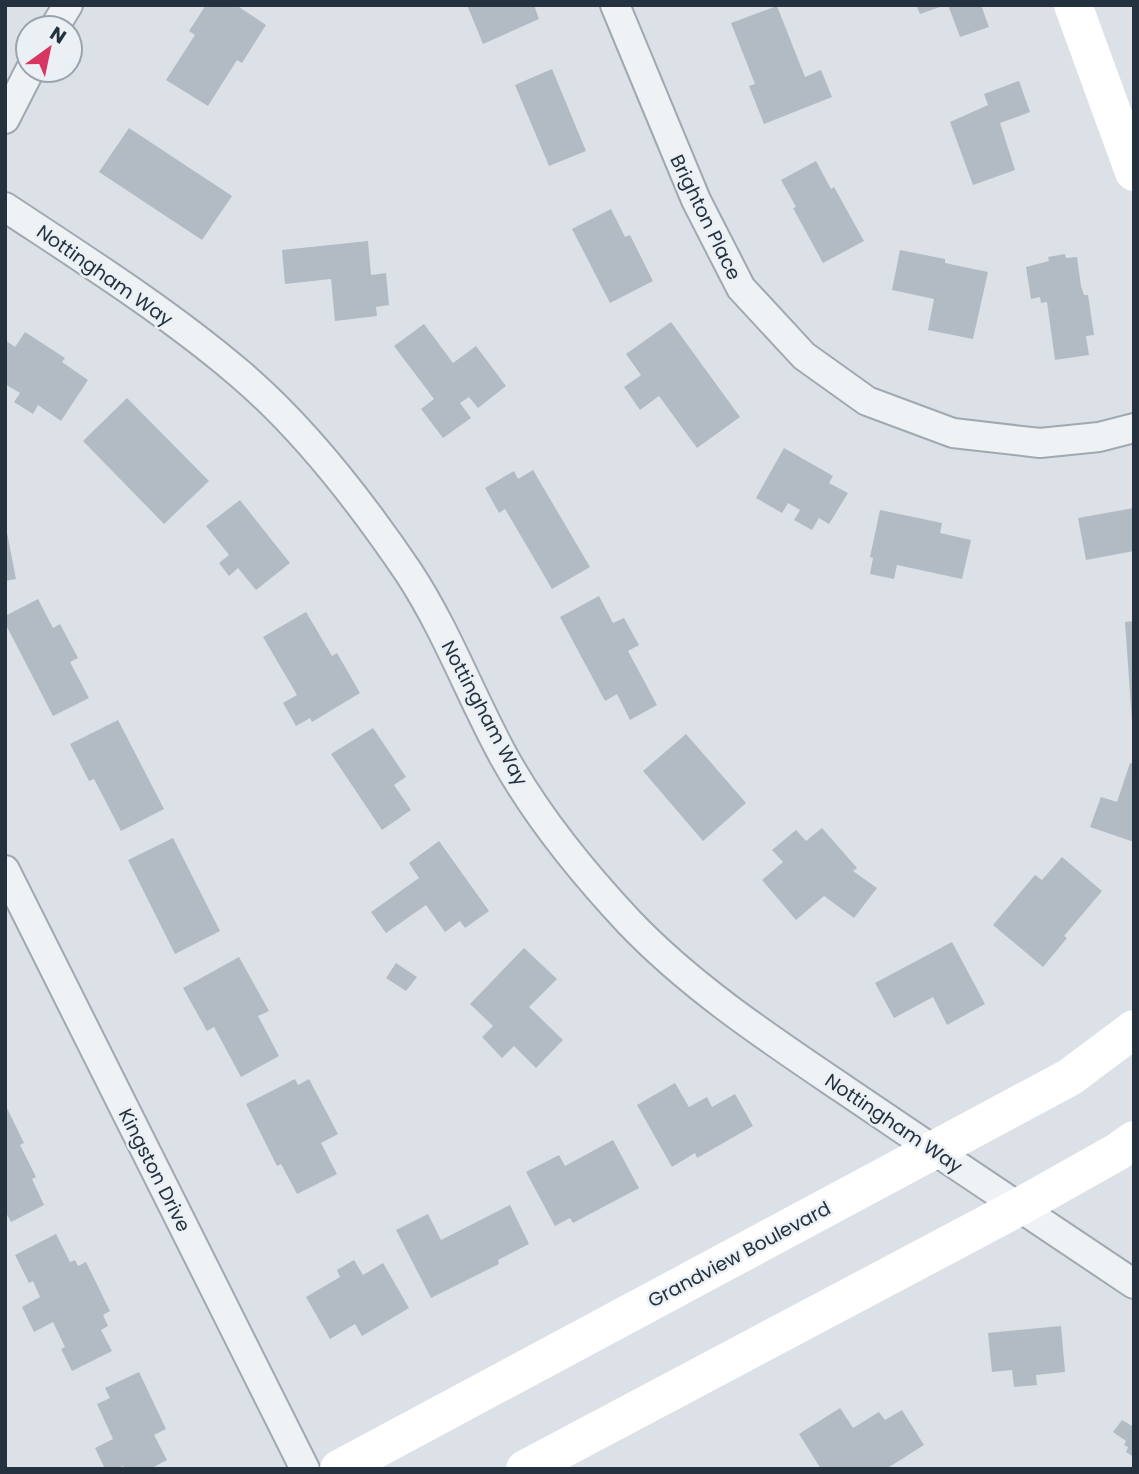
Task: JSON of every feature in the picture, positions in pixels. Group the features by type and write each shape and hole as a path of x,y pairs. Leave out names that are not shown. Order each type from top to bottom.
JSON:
{"street":[{"name":"Brighton Place","path":"615,5 696,200 741,288 804,356 867,401 953,433 1041,443 1099,437 1134,429"},
{"path":"1073,5 1134,173"},
{"path":"5,119 23,84"},
{"name":"Nottingham Way","path":"5,207 194,337 242,376 304,438 339,479 410,575 506,760 557,837 629,922 679,970 766,1036 1134,1284"},
{"name":"Kingston Drive","path":"5,870 305,1469"},
{"name":"Grandview Boulevard","path":"339,1469 1070,1077 1134,1029"},
{"path":"525,1469 1019,1207 1134,1140"}],"building":[{"path":"206,5 236,5 266,25 242,63 237,60 208,106 166,80 195,35 189,31"},
{"path":"467,5 534,5 539,19 483,44"},
{"path":"916,5 943,5 943,6 920,14"},
{"path":"948,5 981,5 989,27 960,37"},
{"path":"777,6 805,77 821,70 832,97 764,124 749,86 755,84 731,23"},
{"path":"552,69 586,151 549,166 515,85"},
{"path":"1019,81 1030,112 1000,123 1015,170 973,185 950,122 988,105 984,94"},
{"path":"129,128 232,196 202,240 99,172"},
{"path":"816,161 864,241 823,263 781,180"},
{"path":"611,209 625,237 630,235 653,281 610,303 572,229"},
{"path":"368,241 371,275 386,273 389,305 376,307 377,316 335,321 331,279 285,284 282,250"},
{"path":"900,250 945,259 945,263 988,272 973,339 928,330 934,299 892,290"},
{"path":"1065,254 1066,258 1077,257 1081,286 1084,295 1088,295 1094,335 1086,336 1089,355 1055,360 1047,302 1041,303 1040,297 1031,299 1026,267 1049,261 1048,257"},
{"path":"671,322 740,417 697,448 659,396 640,410 624,387 641,375 626,354"},
{"path":"424,324 453,363 476,346 506,386 478,408 469,397 460,403 471,418 443,438 421,409 434,399 394,346"},
{"path":"25,332 65,358 62,362 88,380 61,421 38,405 33,414 14,402 20,393 5,384 5,340 15,347"},
{"path":"127,398 209,481 164,524 83,441"},
{"path":"784,448 833,476 829,483 848,493 829,524 819,518 812,530 794,520 800,510 788,503 782,513 756,498"},
{"path":"533,470 590,567 552,589 505,509 499,513 485,488 514,471 518,479"},
{"path":"240,500 290,563 256,590 238,568 229,576 219,563 229,555 206,526"},
{"path":"1134,508 1134,551 1086,560 1078,518"},
{"path":"880,510 942,523 940,533 971,540 962,579 897,565 894,579 870,574 873,558 870,557"},
{"path":"5,522 16,579 5,581"},
{"path":"599,596 613,623 624,618 639,645 628,651 657,705 630,720 617,694 605,701 560,617"},
{"path":"38,599 53,628 60,624 78,658 70,662 89,698 53,716 5,623 5,616"},
{"path":"306,612 332,656 337,653 360,693 312,722 310,718 296,726 283,703 297,695 263,637"},
{"path":"1134,621 1134,722 1132,722 1125,622"},
{"path":"118,720 164,809 121,831 94,779 89,781 70,744"},
{"path":"373,728 406,777 394,785 411,810 382,830 331,754"},
{"path":"686,734 746,803 703,841 643,771"},
{"path":"1130,763 1134,764 1134,842 1090,827 1101,797 1117,802"},
{"path":"822,828 857,868 853,871 877,888 854,918 824,896 796,920 762,880 783,862 772,850 796,830 806,841"},
{"path":"173,838 220,931 175,954 128,860"},
{"path":"439,841 489,911 465,928 460,921 445,932 426,905 386,933 371,912 419,878 409,863"},
{"path":"1062,857 1102,891 1064,936 1067,938 1043,967 993,925 1035,875 1042,880"},
{"path":"952,942 985,1004 947,1025 933,997 894,1018 875,983"},
{"path":"524,948 557,979 529,1007 563,1040 536,1068 514,1046 502,1058 482,1037 493,1026 470,1004"},
{"path":"239,957 269,1011 258,1016 279,1056 241,1077 214,1027 207,1031 183,988"},
{"path":"396,963 417,977 406,991 386,978"},
{"path":"295,1079 298,1085 309,1079 338,1134 321,1143 337,1174 297,1194 281,1164 277,1166 246,1104"},
{"path":"675,1083 689,1107 707,1097 712,1107 735,1094 753,1126 697,1158 695,1153 672,1167 637,1105"},
{"path":"5,1104 24,1143 20,1145 36,1177 32,1179 44,1205 11,1222 5,1211"},
{"path":"613,1140 639,1188 573,1223 570,1218 555,1226 526,1172 559,1155 565,1166"},
{"path":"510,1205 529,1244 498,1260 499,1264 431,1298 396,1230 428,1214 441,1240"},
{"path":"56,1234 70,1262 75,1260 78,1266 86,1262 110,1311 103,1315 108,1326 101,1330 112,1351 72,1371 61,1349 65,1347 53,1322 34,1332 22,1307 40,1297 33,1281 29,1283 15,1255"},
{"path":"354,1260 363,1275 383,1263 409,1308 362,1336 355,1324 330,1339 306,1297 340,1277 337,1270"},
{"path":"1061,1326 1065,1372 1036,1375 1037,1385 1014,1387 1012,1370 992,1372 988,1333"},
{"path":"139,1372 166,1429 154,1435 167,1460 150,1469 125,1469 123,1466 105,1469 95,1448 113,1439 97,1404 110,1398 105,1388"},
{"path":"840,1408 853,1428 879,1412 885,1420 902,1410 924,1445 886,1469 821,1469 799,1434"},
{"path":"1122,1420 1134,1427 1134,1457 1126,1452 1126,1441 1113,1432"}]}
